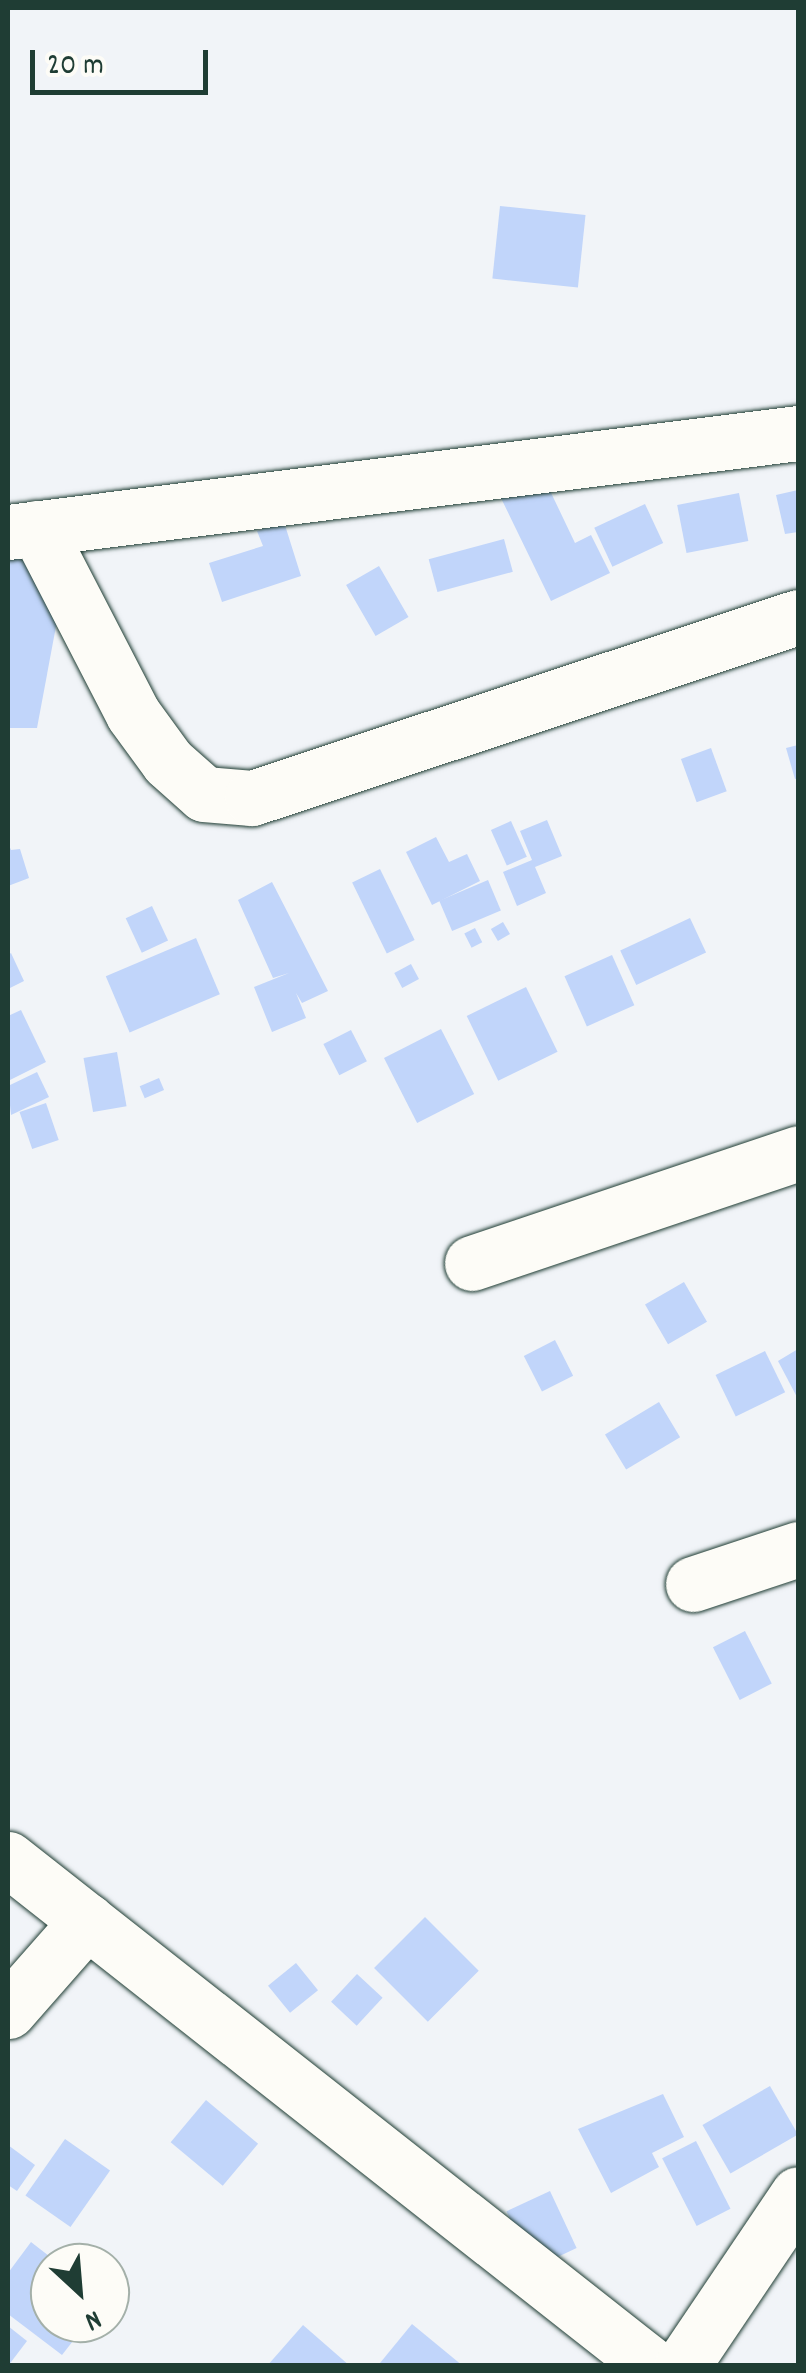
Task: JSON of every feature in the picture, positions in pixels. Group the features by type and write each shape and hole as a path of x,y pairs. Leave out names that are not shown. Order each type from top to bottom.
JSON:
{"street":[{"path":"798,433 22,530 133,714 168,762 204,794 252,798 798,616"},
{"path":"472,1263 798,1153"},
{"path":"693,1584 798,1549"},
{"path":"8,1859 652,2366"},
{"path":"8,2011 86,1921"},
{"path":"682,2366 798,2194"}],"building":[{"path":"500,206 586,215 578,288 492,279"},
{"path":"543,476 575,543 591,535 610,573 551,601 500,496"},
{"path":"798,490 798,532 785,534 776,495"},
{"path":"739,493 748,541 687,553 677,505"},
{"path":"645,504 663,543 612,567 594,528"},
{"path":"284,522 301,576 222,602 209,563 263,546 257,531"},
{"path":"504,539 513,572 437,592 429,559"},
{"path":"8,555 31,555 57,621 37,728 8,728"},
{"path":"379,566 409,617 376,636 346,585"},
{"path":"798,745 798,778 795,779 786,748"},
{"path":"711,748 727,791 697,802 681,759"},
{"path":"547,820 562,856 535,867 546,893 517,906 503,872 532,860 520,831"},
{"path":"511,821 527,857 507,866 491,830"},
{"path":"436,837 449,862 467,854 480,881 432,905 406,852"},
{"path":"8,843 11,850 20,849 29,878 8,886"},
{"path":"380,869 415,940 387,954 352,883"},
{"path":"488,880 501,910 452,931 439,901"},
{"path":"272,882 328,991 302,1003 296,993 306,1018 272,1032 254,987 289,973 273,978 238,900"},
{"path":"152,906 168,940 142,953 126,918"},
{"path":"690,918 706,952 636,985 620,951"},
{"path":"503,922 510,934 498,941 491,929"},
{"path":"475,928 482,942 472,948 464,933"},
{"path":"196,938 220,994 130,1032 106,976"},
{"path":"11,953 24,981 8,989 8,955"},
{"path":"612,955 634,1005 587,1026 564,976"},
{"path":"411,964 419,979 402,988 394,973"},
{"path":"526,987 558,1052 498,1081 467,1016"},
{"path":"21,1010 46,1062 8,1081 8,1016"},
{"path":"441,1029 474,1094 417,1123 384,1058"},
{"path":"351,1030 367,1061 339,1075 323,1044"},
{"path":"117,1052 127,1106 93,1112 84,1058"},
{"path":"37,1072 49,1097 11,1115 8,1086"},
{"path":"159,1078 164,1090 145,1098 140,1086"},
{"path":"46,1103 59,1140 32,1149 20,1112"},
{"path":"684,1282 707,1322 668,1344 645,1304"},
{"path":"555,1340 573,1376 542,1392 524,1356"},
{"path":"798,1349 798,1399 778,1361"},
{"path":"765,1351 785,1392 736,1416 716,1375"},
{"path":"659,1402 680,1437 626,1470 605,1434"},
{"path":"745,1631 772,1684 740,1700 713,1647"},
{"path":"425,1917 479,1971 428,2022 374,1968"},
{"path":"296,1963 318,1990 290,2013 268,1986"},
{"path":"357,1974 383,1998 357,2026 331,2002"},
{"path":"770,2086 798,2134 730,2173 702,2125"},
{"path":"663,2094 684,2137 652,2153 659,2167 611,2193 578,2129"},
{"path":"206,2100 258,2144 223,2186 171,2142"},
{"path":"65,2139 110,2171 70,2227 25,2196"},
{"path":"696,2141 731,2209 697,2226 662,2158"},
{"path":"8,2145 35,2165 17,2191 8,2185"},
{"path":"550,2191 577,2248 533,2268 506,2211"},
{"path":"30,2243 30,2331 8,2314 8,2273"},
{"path":"412,2324 463,2366 380,2363"},
{"path":"303,2325 350,2366 267,2366"},
{"path":"8,2326 27,2341 8,2366"},
{"path":"46,2343 71,2343 62,2355"}]}
